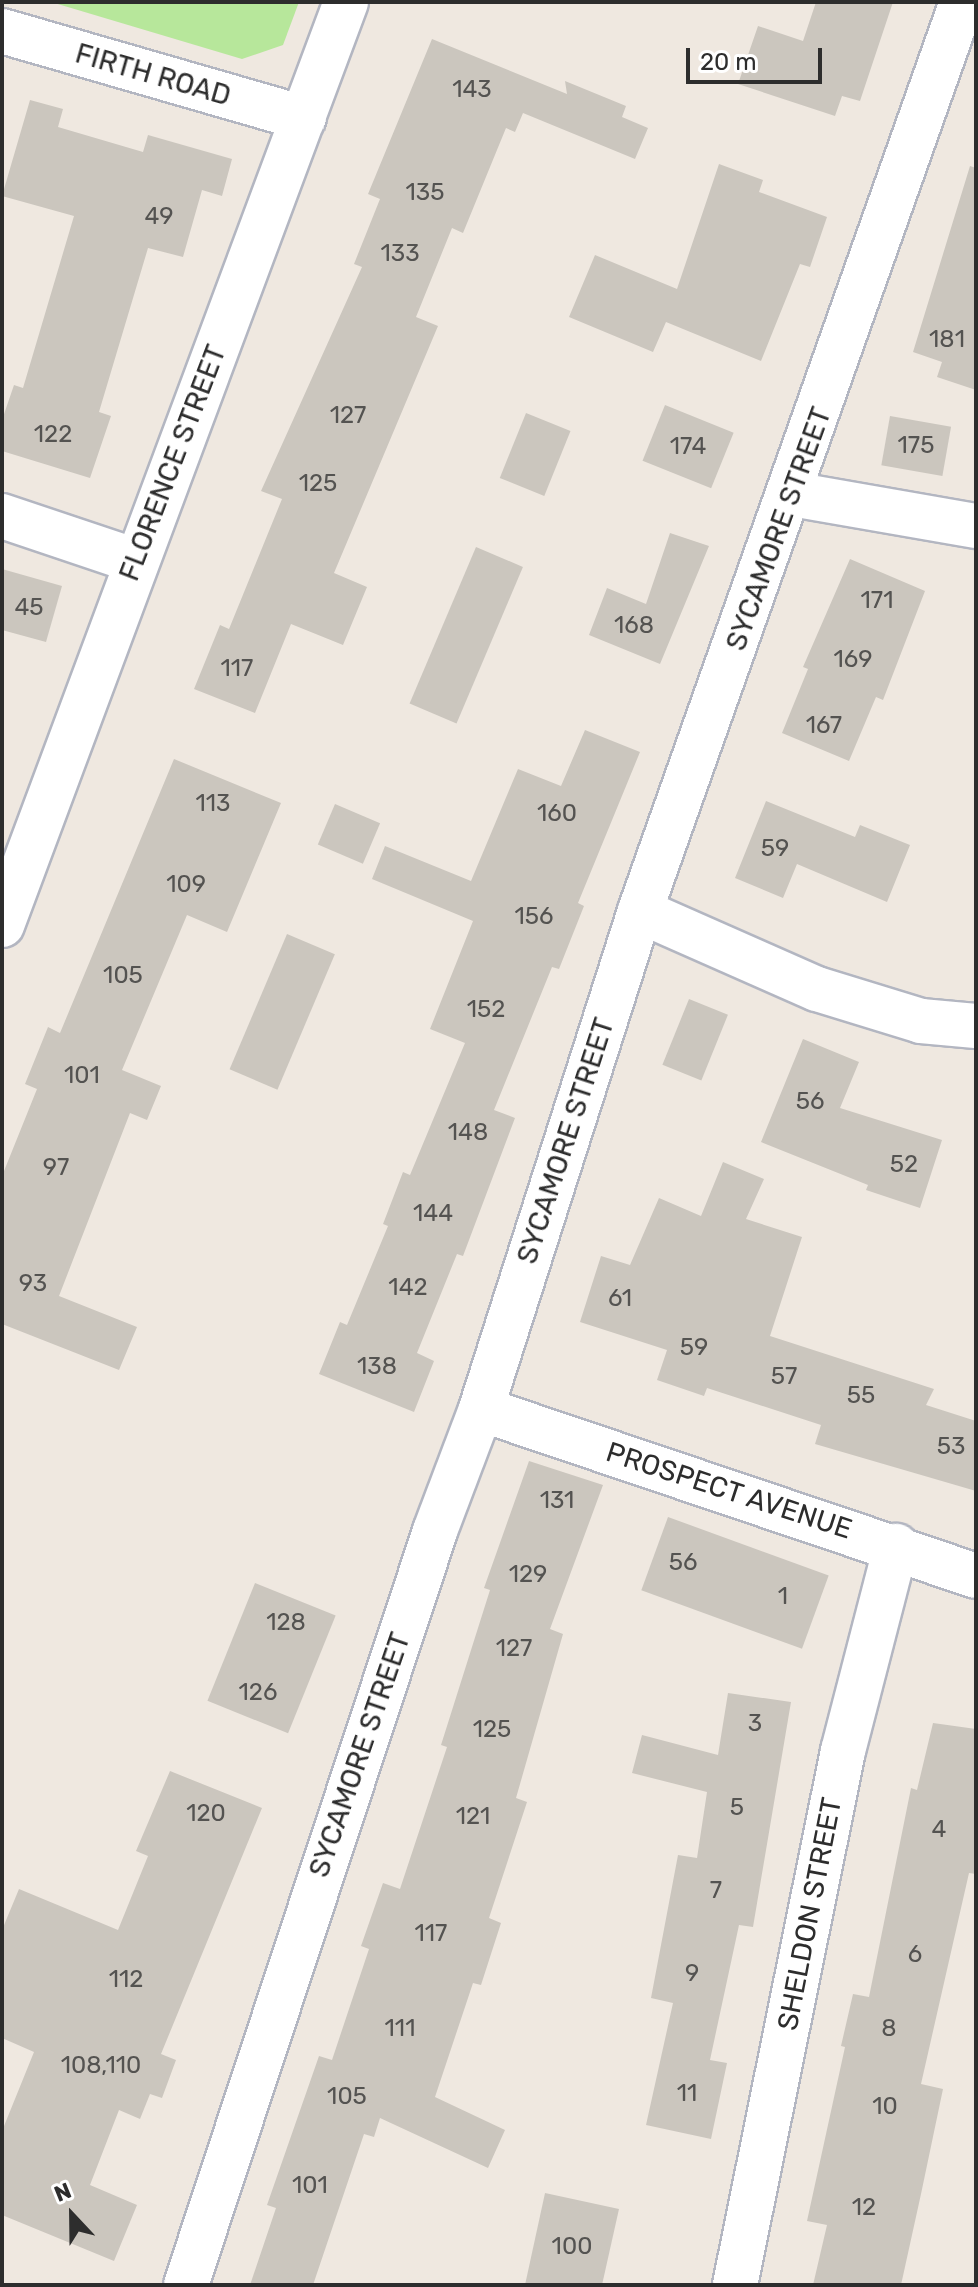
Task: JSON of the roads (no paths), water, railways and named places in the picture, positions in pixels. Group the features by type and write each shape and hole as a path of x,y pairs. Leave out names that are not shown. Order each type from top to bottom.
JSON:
{"street":[{"name":"FLORENCE STREET","path":"2,925 346,2"},
{"name":"SYCAMORE STREET","path":"186,2285 435,1531 481,1409 640,911 792,494 962,2"},
{"name":"FIRTH ROAD","path":"2,31 304,118"},
{"path":"792,494 976,526"},
{"path":"2,516 136,561"},
{"path":"640,911 817,989 921,1021 976,1026"},
{"name":"PROSPECT AVENUE","path":"481,1409 896,1546 976,1576"},
{"name":"SHELDON STREET","path":"735,2285 843,1751 896,1546"}]}
